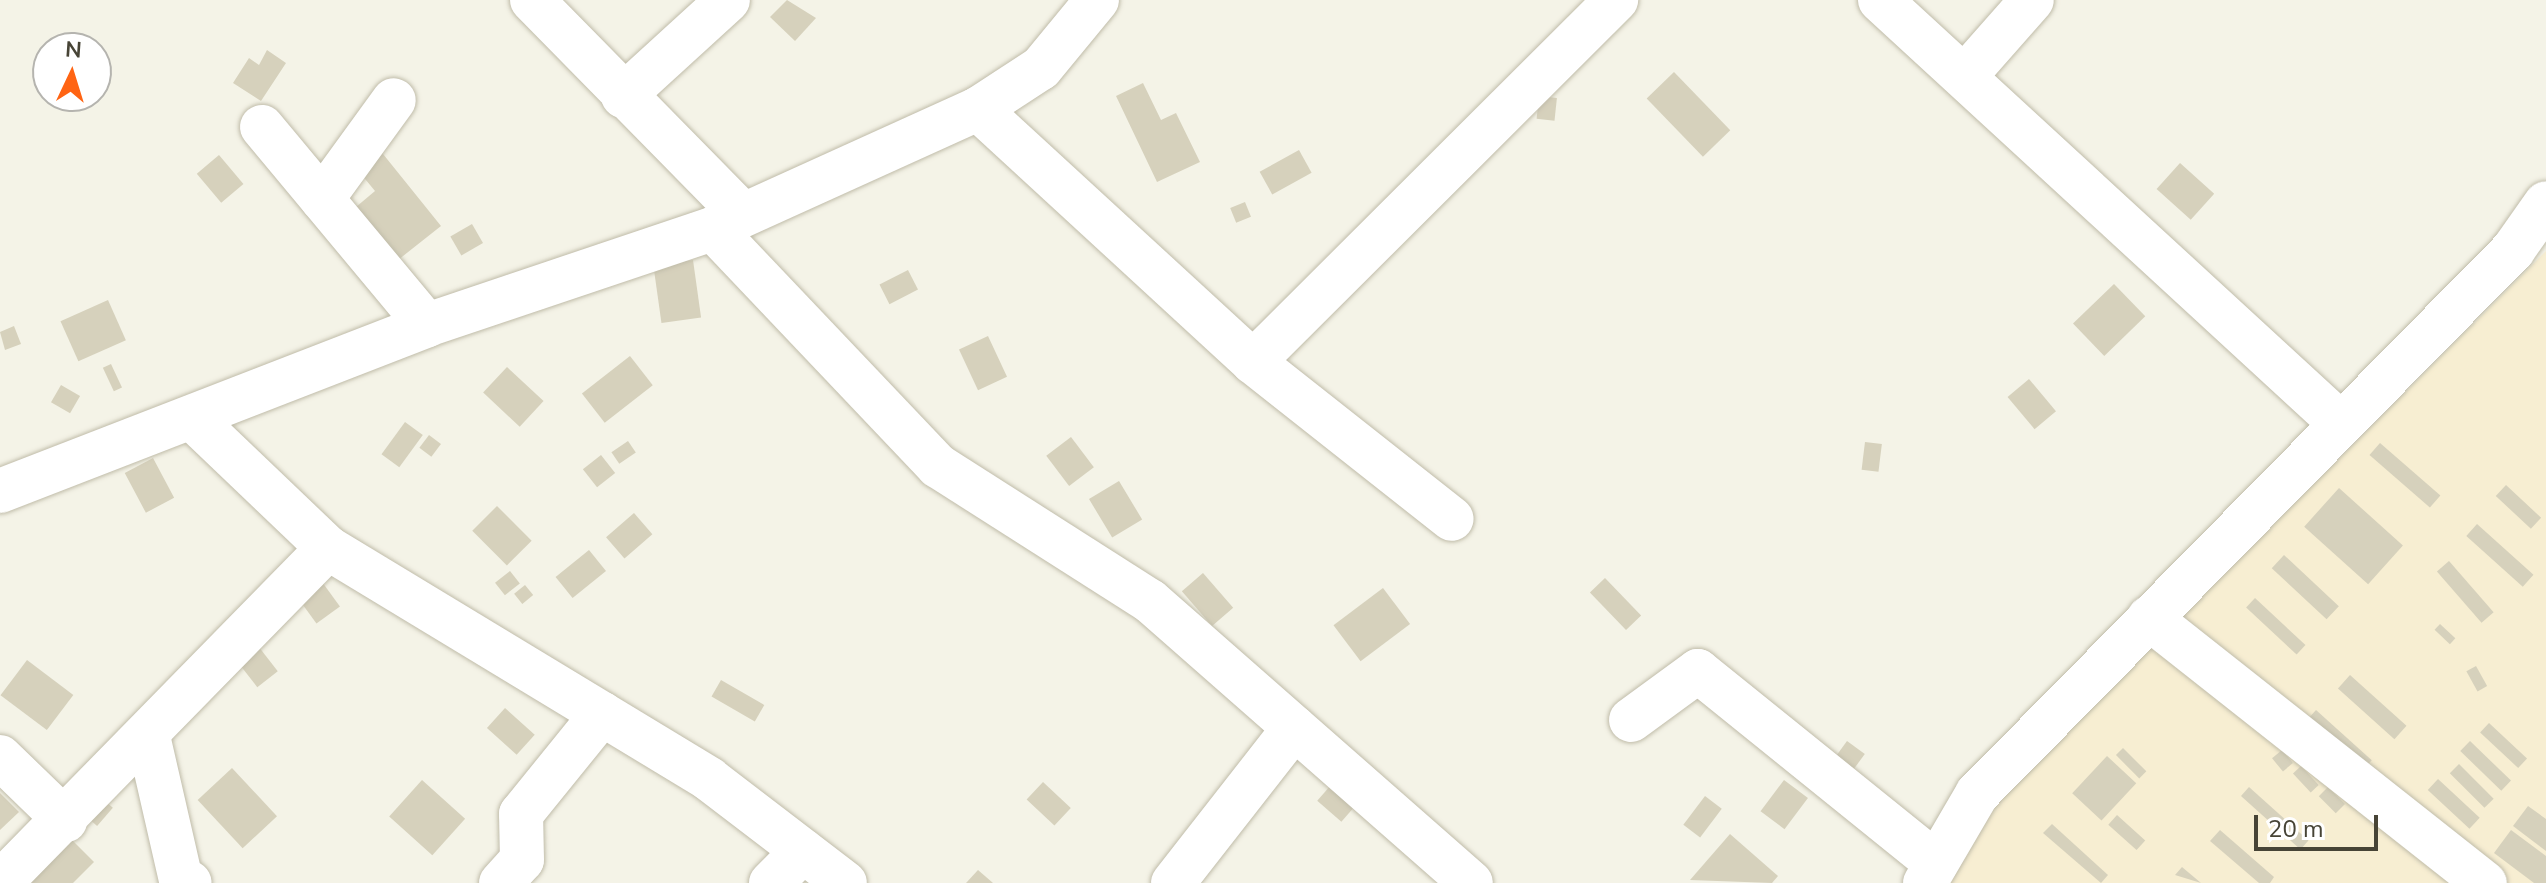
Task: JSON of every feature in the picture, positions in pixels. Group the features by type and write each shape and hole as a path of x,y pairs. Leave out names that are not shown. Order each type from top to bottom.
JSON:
{"street":[{"path":"532,0 623,96 938,466 1150,601 1471,883"},
{"path":"623,96 728,0"},
{"path":"0,491 193,419 427,325 728,221 978,109 1041,68 1097,0"},
{"path":"1253,362 1616,0"},
{"path":"1880,0 2340,423"},
{"path":"1965,76 2032,0"},
{"path":"322,199 394,100"},
{"path":"978,109 1253,362 1452,519"},
{"path":"262,127 427,325"},
{"path":"1631,720 1698,671 1930,873 1977,794 2340,423 2529,253 2546,203"},
{"path":"193,419 328,548 709,779 845,883"},
{"path":"0,883 148,736 328,548"},
{"path":"2149,618 2485,883"},
{"path":"501,883 522,860 521,814 602,714"},
{"path":"1173,883 1294,728"},
{"path":"148,736 181,880 190,883"},
{"path":"0,757 65,820"},
{"path":"771,883 803,851"}],"shaded area":[{"path":"2546,251 2546,883 1944,883 1980,820"}],"building":[{"path":"787,0 816,18 795,41 770,17"},
{"path":"267,50 286,63 261,101 233,83 249,58 259,65"},
{"path":"1674,72 1730,130 1703,157 1647,98"},
{"path":"1143,83 1161,120 1176,113 1200,162 1157,182 1116,96"},
{"path":"1539,96 1557,98 1554,121 1537,119"},
{"path":"379,149 441,226 398,260 356,207 375,191 356,168"},
{"path":"1299,150 1312,173 1272,195 1260,172"},
{"path":"219,155 243,184 221,203 197,174"},
{"path":"2180,163 2214,194 2191,220 2157,189"},
{"path":"1245,202 1251,217 1236,223 1230,208"},
{"path":"472,224 483,243 461,256 450,236"},
{"path":"693,260 701,317 661,323 653,266"},
{"path":"908,270 918,290 889,304 879,285"},
{"path":"2114,284 2145,316 2104,356 2073,324"},
{"path":"108,300 126,340 78,361 60,321"},
{"path":"14,326 21,344 5,350 0,332"},
{"path":"988,336 1007,377 978,390 959,350"},
{"path":"630,356 653,385 605,423 582,394"},
{"path":"111,364 122,388 114,391 103,368"},
{"path":"507,367 544,401 520,427 483,393"},
{"path":"2029,379 2056,411 2035,429 2008,397"},
{"path":"61,385 80,396 70,413 51,402"},
{"path":"405,422 423,435 399,467 381,454"},
{"path":"429,435 441,444 431,457 419,448"},
{"path":"1071,437 1094,467 1069,486 1046,456"},
{"path":"628,441 636,453 619,464 611,452"},
{"path":"1865,442 1882,444 1878,472 1862,470"},
{"path":"2380,443 2440,495 2430,508 2370,455"},
{"path":"601,455 615,473 597,487 583,469"},
{"path":"153,458 174,498 146,513 125,473"},
{"path":"1119,481 1142,520 1112,538 1089,499"},
{"path":"2506,485 2541,518 2531,529 2496,496"},
{"path":"2339,488 2403,546 2368,584 2304,527"},
{"path":"497,506 532,541 507,565 472,531"},
{"path":"634,513 652,534 624,558 606,537"},
{"path":"2477,524 2533,575 2523,587 2466,536"},
{"path":"589,550 606,571 573,598 556,577"},
{"path":"2284,555 2339,606 2327,619 2272,568"},
{"path":"2449,561 2494,612 2482,623 2437,571"},
{"path":"510,571 520,584 505,595 495,583"},
{"path":"1203,573 1233,608 1212,626 1182,591"},
{"path":"317,575 340,607 316,624 294,592"},
{"path":"1605,578 1641,615 1626,630 1590,593"},
{"path":"525,585 533,595 522,604 514,594"},
{"path":"1383,588 1410,624 1361,661 1333,625"},
{"path":"2255,598 2305,645 2297,655 2246,608"},
{"path":"2440,624 2455,638 2450,644 2435,630"},
{"path":"255,642 278,671 257,687 235,658"},
{"path":"27,660 73,695 47,730 1,695"},
{"path":"2476,666 2487,686 2478,691 2466,671"},
{"path":"2350,675 2406,726 2394,739 2338,688"},
{"path":"721,680 764,705 755,721 712,696"},
{"path":"505,708 535,735 517,755 487,728"},
{"path":"2316,710 2372,760 2362,771 2306,721"},
{"path":"2489,723 2527,758 2518,768 2480,733"},
{"path":"1847,741 1865,754 1842,785 1824,773"},
{"path":"2470,741 2511,781 2501,791 2460,751"},
{"path":"2123,748 2146,771 2139,778 2116,755"},
{"path":"2282,750 2293,763 2283,771 2272,758"},
{"path":"2107,756 2136,783 2101,821 2072,793"},
{"path":"2459,764 2494,799 2484,808 2450,773"},
{"path":"2301,766 2319,785 2311,793 2293,774"},
{"path":"232,768 277,816 243,848 198,800"},
{"path":"2438,779 2480,818 2469,829 2428,790"},
{"path":"422,780 465,819 432,855 389,816"},
{"path":"1784,780 1808,798 1784,829 1761,811"},
{"path":"1043,782 1071,808 1054,825 1027,800"},
{"path":"1331,785 1355,806 1341,822 1317,801"},
{"path":"2249,787 2308,841 2300,849 2241,796"},
{"path":"2328,787 2345,804 2336,813 2319,796"},
{"path":"0,793 19,812 0,830"},
{"path":"97,794 113,808 97,826 81,812"},
{"path":"1705,796 1722,809 1700,837 1683,825"},
{"path":"2528,806 2546,819 2546,851 2513,826"},
{"path":"2117,815 2145,840 2137,850 2108,825"},
{"path":"2052,824 2108,875 2101,883 2043,833"},
{"path":"2220,830 2274,877 2270,883 2259,883 2210,841"},
{"path":"2511,830 2546,856 2546,883 2534,883 2494,853"},
{"path":"63,831 94,862 73,883 22,883"},
{"path":"1730,834 1778,876 1772,883 1690,880"},
{"path":"2182,867 2201,883 2175,875"},
{"path":"978,870 993,883 966,883"}]}
